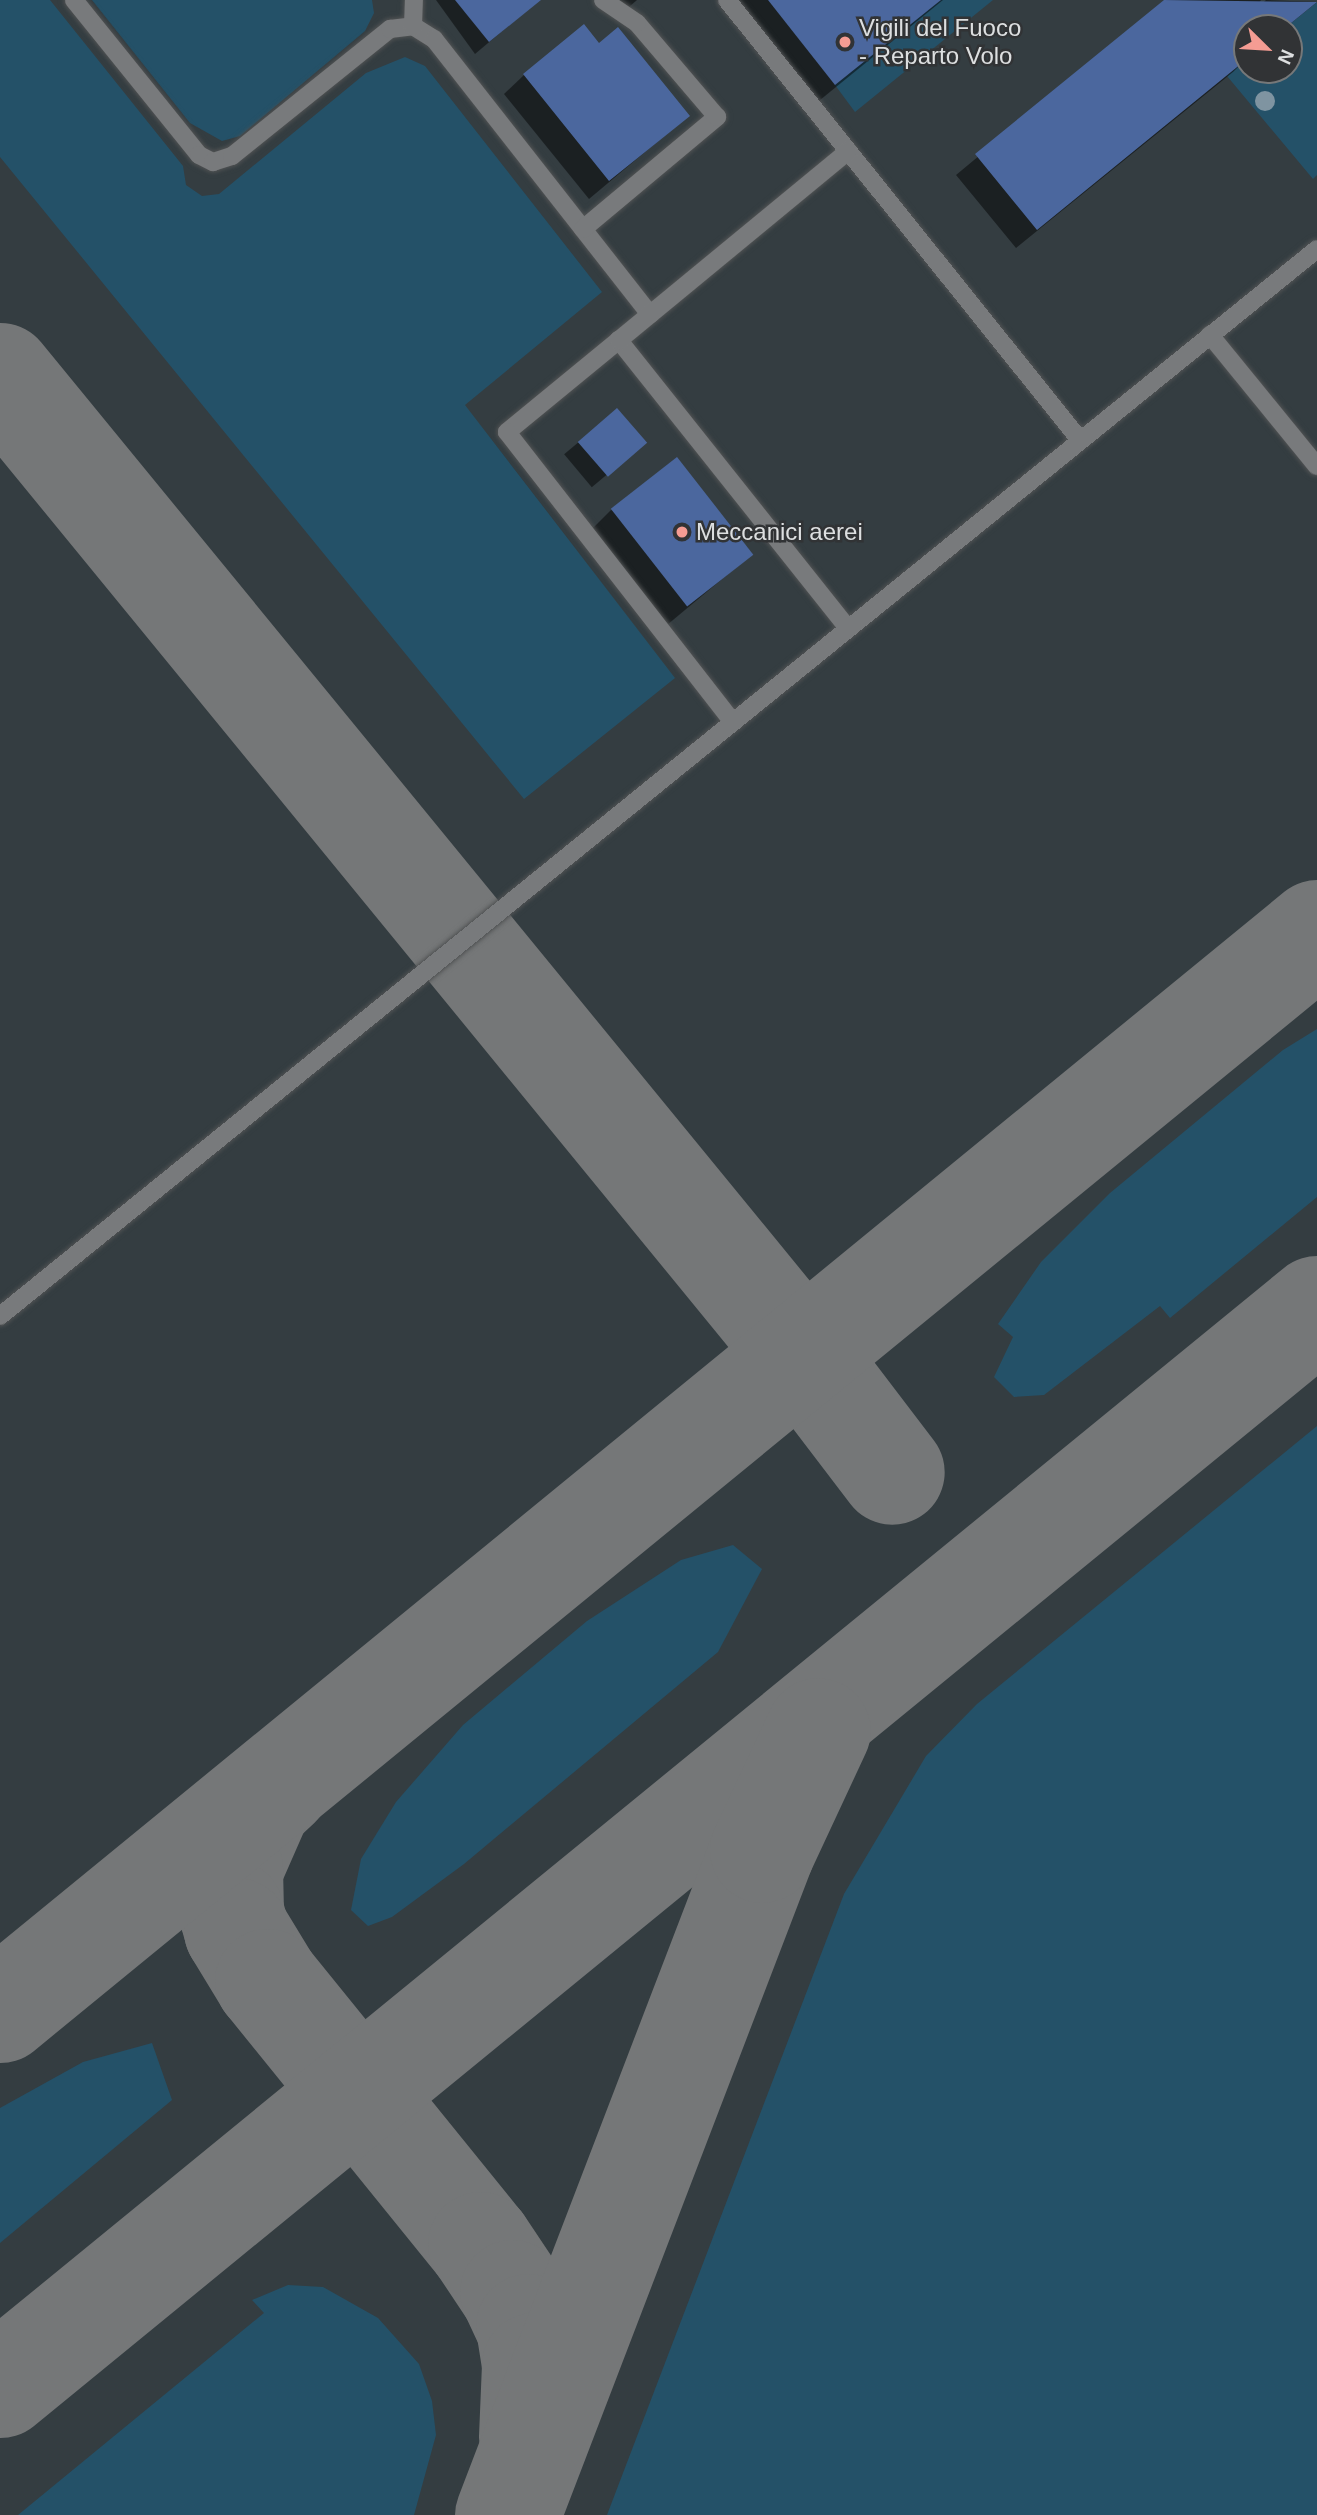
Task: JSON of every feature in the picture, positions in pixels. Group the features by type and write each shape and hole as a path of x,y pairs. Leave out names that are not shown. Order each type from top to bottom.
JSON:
{"lane":[{"path":"74,0 199,155 214,162 232,156 390,29 413,26 435,39 650,314"},
{"path":"413,26 414,0"},
{"path":"583,229 717,117 637,23 603,0"},
{"path":"727,0 1080,440"},
{"path":"731,720 507,432 848,151"},
{"path":"0,1316 731,720 1317,249"},
{"path":"1210,335 1317,466"},
{"path":"619,340 847,627"}],"shaded area":[{"path":"0,0 1317,0 1317,2515 0,2515"},
{"path":"0,0 50,0 183,166 186,185 202,196 219,194 366,73 405,57 425,66 602,292 465,405 675,678 524,799 0,157"},
{"path":"92,0 372,0 374,13 365,31 240,136 222,141 190,123"},
{"path":"941,0 993,0 855,112 835,85"},
{"path":"1317,2 1317,175 1313,179 1234,84 1303,84 1302,14"},
{"path":"1233,71 1233,83 1227,76"},
{"path":"1317,1029 1317,1197 1170,1318 1160,1306 1044,1395 1014,1397 994,1377 1013,1337 998,1324 1041,1262 1110,1193 1283,1050"},
{"path":"1317,1426 1317,2515 607,2515 844,1894 926,1756 977,1704"},
{"path":"733,1545 762,1569 718,1652 464,1864 392,1917 368,1926 351,1910 361,1859 396,1802 463,1725 587,1621 681,1560"},
{"path":"152,2043 172,2100 0,2243 0,2108 83,2062"},
{"path":"288,2285 323,2287 378,2318 419,2364 432,2401 436,2435 414,2515 18,2515 264,2313 252,2300"}],"building":[{"path":"455,0 541,0 489,42"},
{"name":"Vigili del Fuoco - Reparto Volo","path":"768,0 941,0 835,85"},
{"path":"1164,0 1317,2 1302,14 1233,14 1233,70 1037,230 975,154"},
{"path":"584,24 599,43 618,27 690,116 609,181 523,74"},
{"path":"617,408 647,443 608,477 578,442"},
{"name":"Meccanici aerei","path":"677,457 753,555 687,606 611,509"}],"taxiway":[{"path":"0,375 802,1354 892,1472"},
{"path":"0,2010 1317,932"},
{"path":"0,2385 1317,1308"},
{"path":"507,2515 762,1850 818,1730"},
{"path":"278,1784 259,1802 230,1868 231,1912 236,1930 267,1981 480,2244 512,2292 528,2326 534,2365 531,2437"}],"place":[{"name":"Vigili del Fuoco - Reparto Volo","path":"845,42"},
{"name":"Meccanici aerei","path":"682,532"}]}
